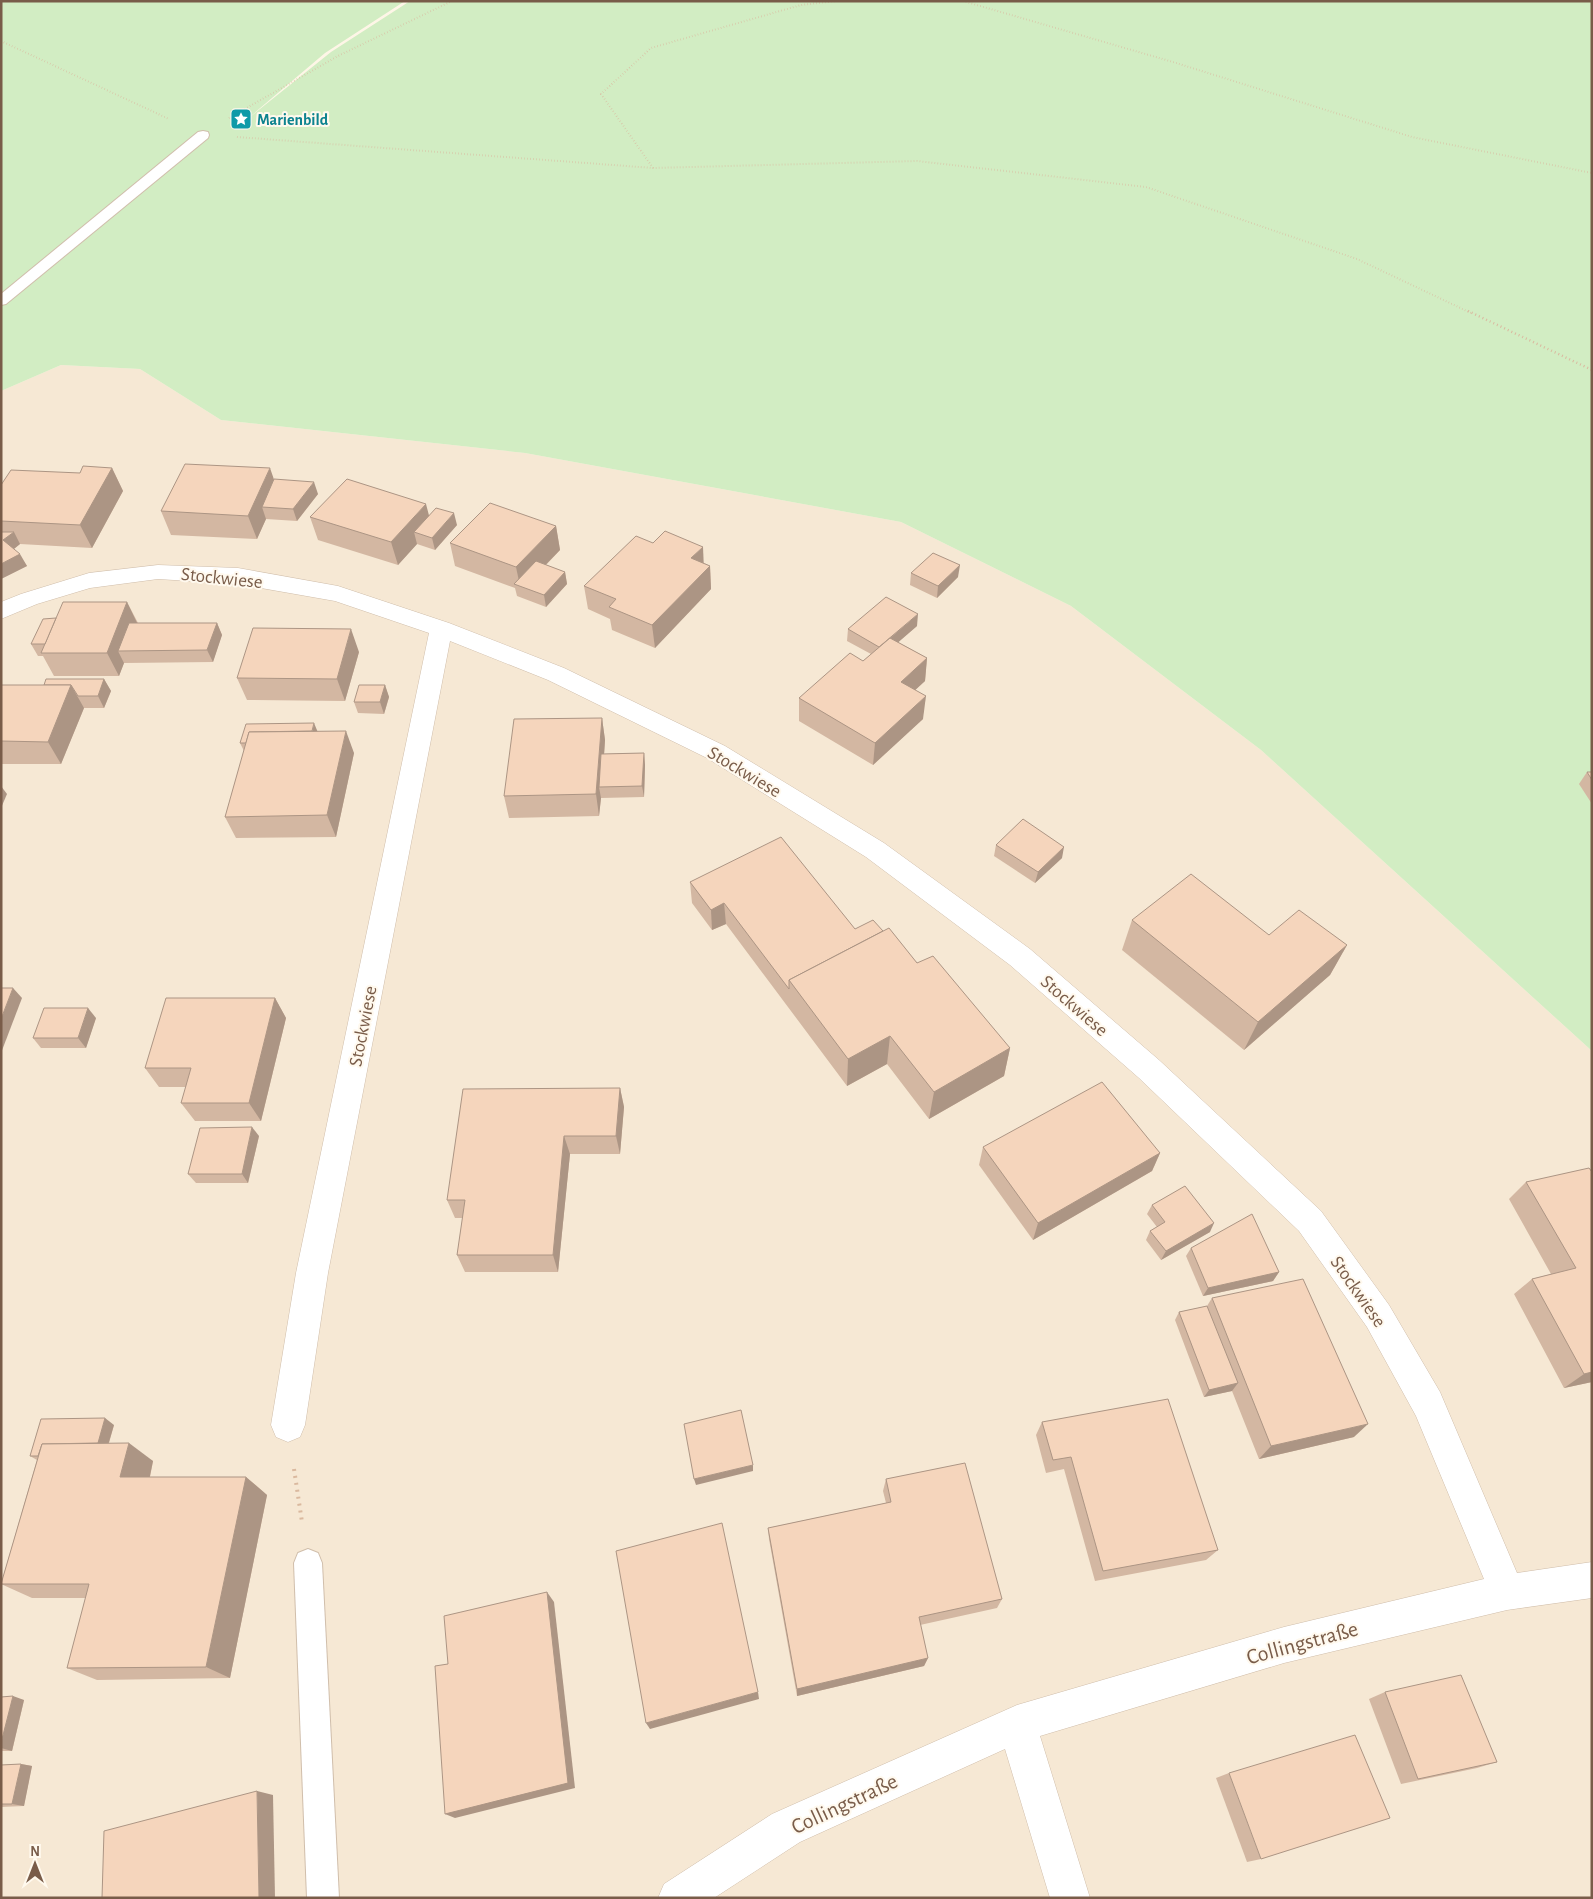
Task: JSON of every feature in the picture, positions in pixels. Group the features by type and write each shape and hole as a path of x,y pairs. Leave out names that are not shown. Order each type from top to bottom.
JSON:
{"street":[{"name":"Stockwiese","path":"1,611 29,598 89,581 158,572 238,576 338,594 441,629 556,674 716,752 874,850 1020,957 1149,1069 1310,1222 1378,1316 1428,1404 1507,1592"},
{"name":"Stockwiese","path":"288,1425 314,1263 441,629"},
{"name":"Collingstraße","path":"678,1898 786,1828 1017,1724 1284,1645 1507,1592 1592,1580"},
{"path":"1017,1724 1070,1898"}],"lane":[{"path":"1,301 203,134"},
{"path":"308,1563 323,1898"}],"path":[{"path":"203,134 276,89 420,15 452,1"},
{"path":"653,168 601,94 651,48 801,5 837,1"},
{"path":"962,1 1173,62 1412,137 1592,174"},
{"path":"1,41 203,134 653,168 917,161 1146,187 1357,259 1592,370"},
{"path":"288,1425 308,1563"}],"shaded area":[{"path":"61,365 140,369 221,420 525,453 901,522 1071,606 1261,750 1592,1051 1592,1898 1,1898 1,391"}],"green space":[{"path":"1,1 405,1 325,53 245,121 331,52 410,1 1592,1 1592,1051 1261,750 1071,606 901,522 525,453 221,420 140,369 61,365 1,391"}],"building":[{"path":"185,464 270,468 248,516 161,511"},
{"path":"83,466 112,468 80,525 1,521 1,485 11,470 80,473"},
{"path":"274,479 314,482 293,509 262,507"},
{"path":"347,479 426,504 391,542 310,517"},
{"path":"490,503 556,526 516,567 450,543"},
{"path":"436,508 454,513 432,538 414,532"},
{"path":"665,531 703,547 691,558 710,566 652,625 609,607 616,599 584,586 636,536 653,543"},
{"path":"1,532 14,532 3,540 20,554 1,564"},
{"path":"933,553 960,565 938,586 911,573"},
{"path":"536,561 565,572 544,595 514,584"},
{"path":"886,597 918,614 879,647 848,629"},
{"path":"63,602 127,602 107,653 41,653"},
{"path":"56,618 45,644 31,644 43,619"},
{"path":"129,623 217,623 207,650 118,651"},
{"path":"253,628 351,629 337,679 237,678"},
{"path":"890,638 927,658 901,682 926,696 875,743 799,698 850,653 863,661"},
{"path":"46,679 104,679 98,696 78,696 71,685 44,685"},
{"path":"1,685 71,685 48,742 1,741"},
{"path":"359,685 385,685 380,702 354,702"},
{"path":"602,718 596,794 504,796 514,719"},
{"path":"314,723 312,731 249,732 246,743 240,743 246,724"},
{"path":"346,731 327,815 225,817 249,732"},
{"path":"644,753 642,786 599,787 601,754"},
{"path":"1587,772 1592,772 1592,780"},
{"path":"1023,819 1064,847 1038,872 996,845"},
{"path":"781,837 855,929 873,920 883,931 789,980 789,989 724,903 711,910 690,882"},
{"path":"1191,874 1269,935 1299,910 1347,945 1258,1022 1132,920"},
{"path":"889,928 917,963 933,956 1010,1048 934,1092 890,1036 848,1059 789,980"},
{"path":"1,988 13,988 1,1019"},
{"path":"166,998 275,998 249,1103 181,1103 191,1068 145,1068"},
{"path":"44,1008 88,1008 78,1038 33,1038"},
{"path":"1102,1082 1160,1153 1038,1223 983,1147"},
{"path":"620,1088 616,1136 564,1136 553,1255 457,1255 465,1200 447,1200 463,1089"},
{"path":"252,1127 242,1174 188,1174 200,1128"},
{"path":"1589,1168 1592,1172 1592,1372 1584,1374 1532,1279 1576,1268 1526,1182"},
{"path":"1185,1186 1214,1223 1166,1251 1150,1231 1165,1222 1152,1205"},
{"path":"1252,1214 1279,1272 1208,1288 1191,1248"},
{"path":"1303,1279 1368,1424 1271,1446 1212,1298"},
{"path":"1207,1306 1238,1383 1209,1390 1179,1312"},
{"path":"1168,1399 1218,1550 1103,1571 1071,1457 1053,1460 1042,1422"},
{"path":"741,1410 753,1465 694,1479 684,1424"},
{"path":"105,1418 98,1443 42,1444 38,1456 30,1456 41,1419"},
{"path":"129,1443 120,1477 246,1477 206,1667 67,1668 89,1584 1,1584 42,1444"},
{"path":"965,1463 1002,1599 919,1617 928,1658 797,1689 768,1528 891,1502 886,1479"},
{"path":"722,1523 758,1692 646,1723 616,1551"},
{"path":"547,1592 568,1783 445,1814 435,1666 448,1664 444,1616"},
{"path":"1461,1675 1497,1762 1418,1779 1385,1692"},
{"path":"13,1696 1,1743 1,1697"},
{"path":"1355,1735 1390,1818 1261,1859 1229,1773"},
{"path":"21,1764 12,1804 1,1804 1,1765"},
{"path":"257,1791 259,1898 102,1898 104,1831"}],"place":[{"name":"Marienbild","path":"241,119"}]}
